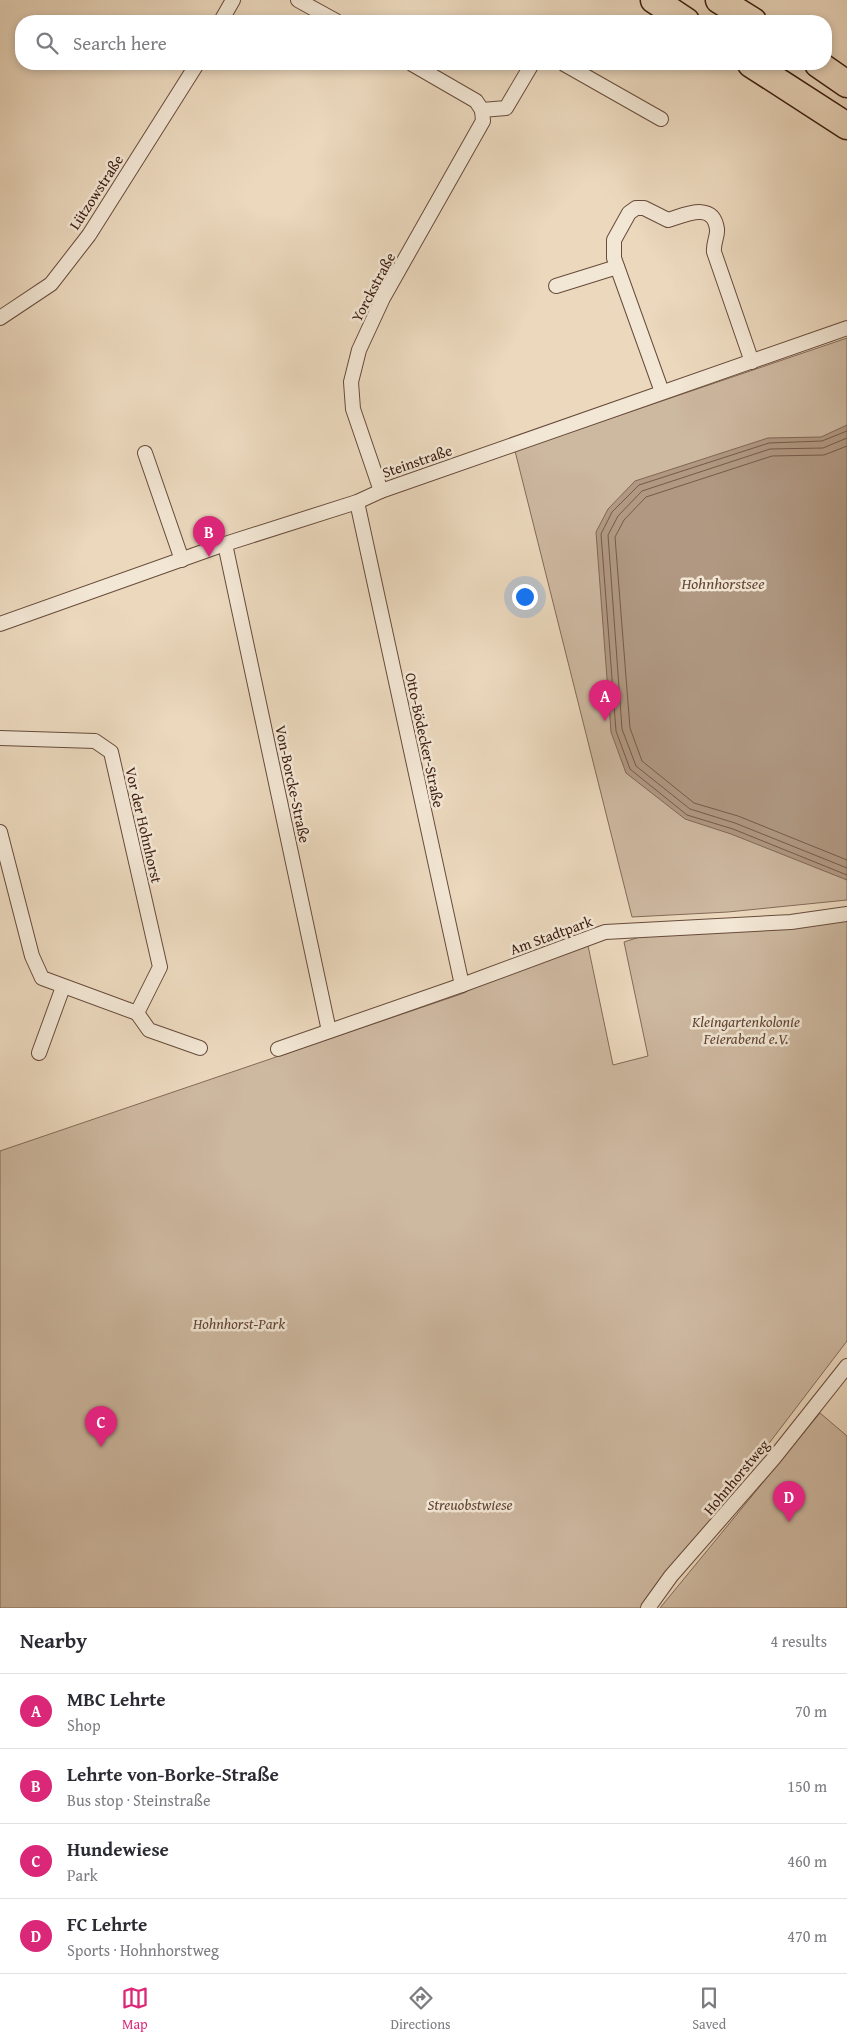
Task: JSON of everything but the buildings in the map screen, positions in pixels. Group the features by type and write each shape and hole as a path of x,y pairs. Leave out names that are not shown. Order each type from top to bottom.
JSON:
{"highway":[{"path":"654,0 677,15"},
{"path":"719,0 743,15"},
{"path":"760,70 847,126"},
{"path":"827,70 847,84"}],"street":[{"path":"224,15 233,0"},
{"path":"298,0 325,15"},
{"name":"Lützowstraße","path":"0,318 51,284 89,235 193,70"},
{"path":"422,70 476,101 482,110 506,108 528,70"},
{"path":"575,70 661,118"},
{"name":"Yorckstraße","path":"381,491 352,409 351,382 359,350 383,298 483,121 482,110"},
{"path":"662,392 614,258 614,240 629,213 636,208 644,208 668,220 699,211 707,213 714,219 717,230 713,245 714,252 752,362"},
{"path":"556,286 617,267"},
{"name":"Steinstraße","path":"0,624 226,544 357,502 381,491 847,328"},
{"path":"145,453 182,560"},
{"name":"Otto-Bödecker-Straße","path":"357,502 462,985"},
{"name":"Von-Borcke-Straße","path":"226,544 329,1031"},
{"name":"Vor der Hohnhorst","path":"0,738 95,741 111,752 160,967 137,1013"},
{"path":"0,832 32,956 42,978 137,1013 149,1030 200,1048"},
{"name":"Am Stadtpark","path":"278,1049 462,985 605,932 791,922 847,914"},
{"path":"39,1053 63,987"},
{"name":"Hohnhorstweg","path":"648,1608 671,1576 774,1458 847,1366"}],"green space":[{"name":"Hohnhorstsee","path":"847,338 847,900 728,912 632,917 515,451"},
{"name":"Hohnhorst-Park","path":"847,918 847,1341 738,1484 740,1491 643,1608 0,1608 0,1151 464,993 539,952 586,936 613,1065 648,1056 624,942 646,935"},
{"path":"820,1413 847,1436 847,1608 660,1608"}],"water":[{"name":"Hohnhorstsee","path":"847,425 847,880 731,834 685,819 626,773 611,732 596,532 608,509 635,481 768,438 821,437"}],"place":[{"name":"Lehrte von-Borke-Straße","path":"209,557"},
{"name":"MBC Lehrte","path":"605,721"},
{"name":"Hundewiese","path":"101,1447"},
{"name":"FC Lehrte","path":"789,1522"}],"park label":[{"name":"Kleingartenkolonie Feierabend e.V.","path":"746,1030"},
{"name":"Streuobstwiese","path":"470,1504"}]}
